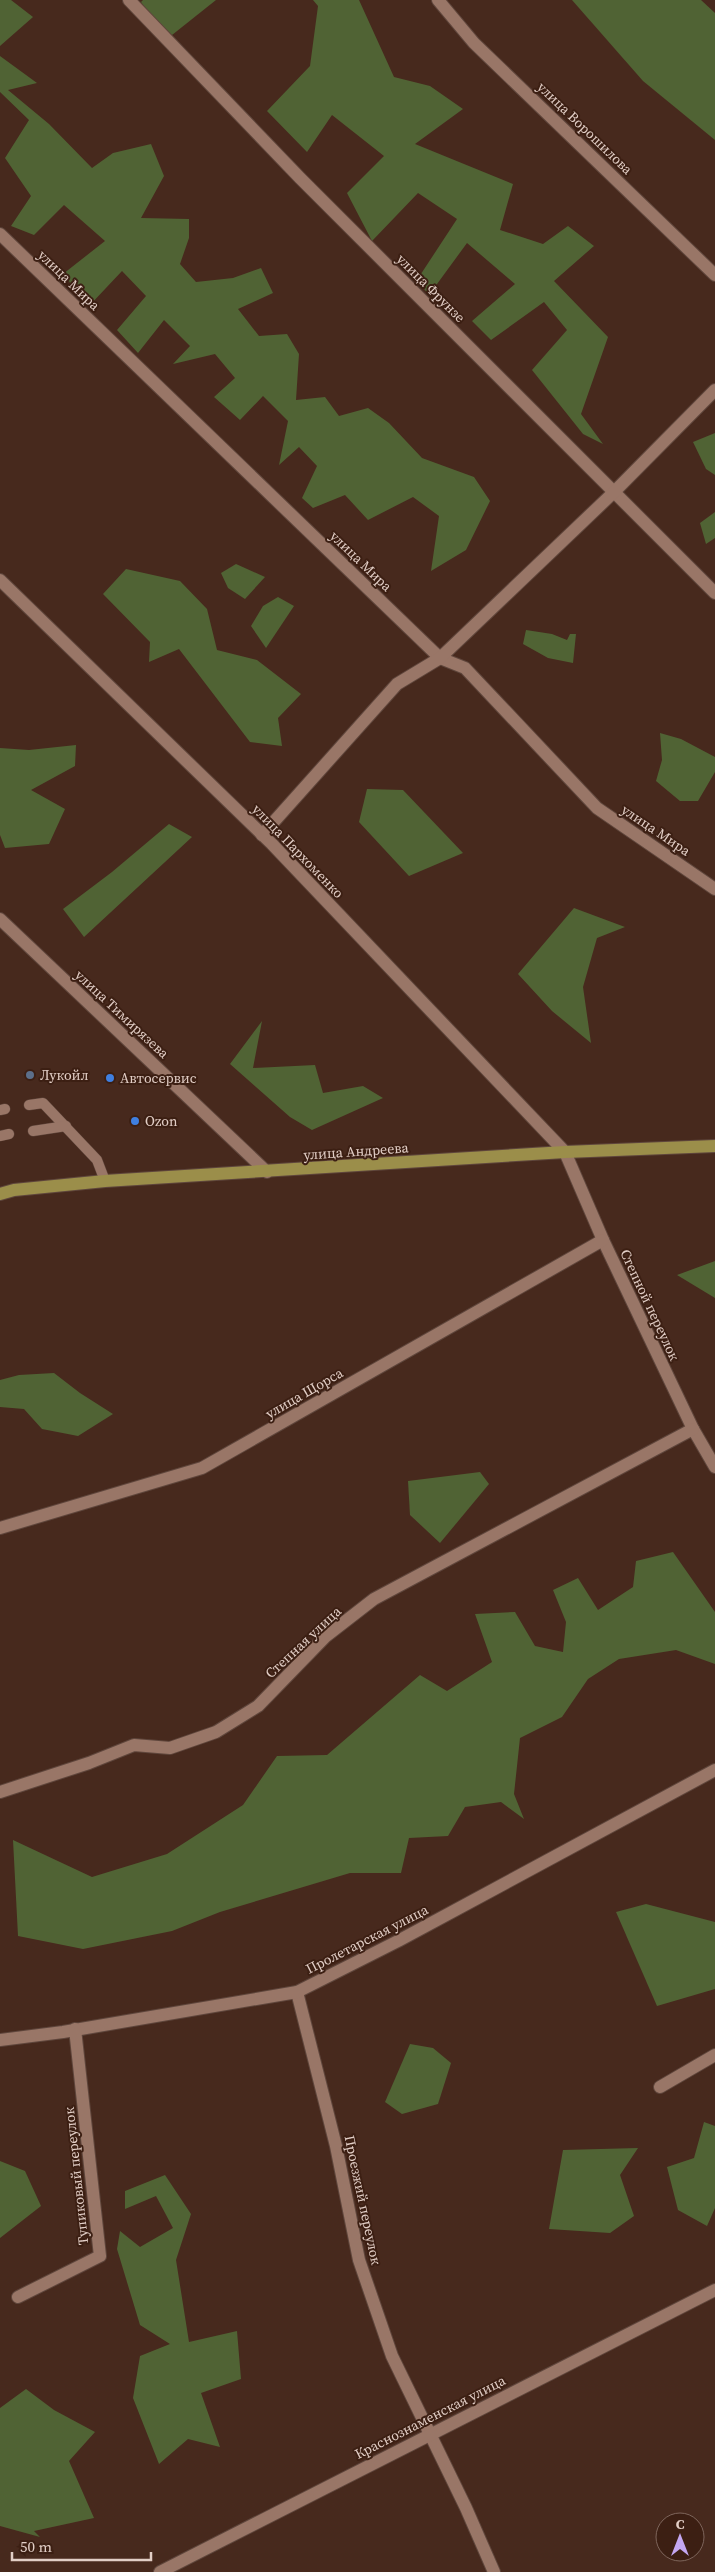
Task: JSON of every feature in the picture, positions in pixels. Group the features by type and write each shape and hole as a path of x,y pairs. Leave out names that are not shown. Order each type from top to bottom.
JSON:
{"main road":[{"name":"улица Андреева","path":"0,1194 14,1190 105,1181 565,1152 715,1146"}],"street":[{"name":"улица Фрунзе","path":"129,0 300,178 715,593"},
{"name":"улица Ворошилова","path":"438,0 474,43 715,274"},
{"name":"улица Мира","path":"0,234 440,658 465,668 597,808 715,889"},
{"path":"262,835 397,684 440,658 614,492 715,390"},
{"name":"улица Пархоменко","path":"0,580 262,835 565,1152"},
{"name":"улица Тимирязева","path":"0,919 267,1172"},
{"name":"Степной переулок","path":"565,1152 603,1240 693,1429 712,1453 715,1467"},
{"name":"улица Щорса","path":"0,1528 202,1468 603,1240"},
{"name":"Степная улица","path":"0,1792 89,1763 134,1745 170,1748 216,1732 258,1706 325,1637 374,1599 693,1429"},
{"name":"Пролетарская улица","path":"0,2040 75,2030 297,1992 407,1936 715,1770"},
{"name":"Проезжий переулок","path":"297,1992 336,2146 359,2260 392,2356 466,2508 494,2572"},
{"name":"Тупиковый переулок","path":"18,2297 100,2256 75,2030"},
{"path":"660,2087 715,2055"},
{"name":"Краснознаменская улица","path":"160,2572 715,2290"}],"lane":[{"path":"29,1105 43,1103 97,1160 105,1181"},
{"path":"33,1131 66,1126"}],"green space":[{"path":"0,0 11,0 33,17 0,46"},
{"path":"143,0 216,0 167,39 141,2"},
{"path":"313,0 359,0 394,77 430,86 463,109 415,144 513,184 500,230 543,244 568,226 594,246 554,281 608,337 581,414 603,444 583,434 532,370 567,330 544,302 491,340 472,321 515,284 467,243 429,295 417,280 457,219 418,193 372,241 347,193 384,156 332,115 307,152 267,111 310,66 318,6"},
{"path":"572,0 701,0 715,13 715,140 643,81"},
{"path":"0,56 37,83 8,90 49,124 92,168 113,153 151,144 164,176 141,218 189,219 189,238 180,264 196,282 233,278 261,268 273,293 238,309 259,336 287,334 299,354 296,400 325,397 339,416 368,408 389,423 422,458 474,477 490,501 466,550 431,571 439,516 413,497 368,520 345,495 313,508 302,498 317,466 299,447 279,465 288,421 263,396 240,420 214,397 235,378 215,354 173,364 190,346 164,320 138,353 117,330 146,296 122,271 89,306 63,274 105,241 64,205 34,235 11,226 31,196 5,158 29,120 0,92"},
{"path":"715,433 715,475 706,469 693,442"},
{"path":"715,512 715,538 706,544 700,523"},
{"path":"236,564 265,577 245,599 228,588 221,573"},
{"path":"126,569 180,581 207,609 217,650 257,660 301,694 278,718 282,746 250,742 179,649 149,662 150,642 103,594"},
{"path":"278,597 294,606 266,648 251,626 263,606"},
{"path":"526,630 552,634 567,640 570,634 576,634 573,663 548,658 523,644"},
{"path":"660,733 681,739 715,757 715,772 698,801 680,801 656,781 662,760"},
{"path":"76,745 75,766 31,790 65,809 49,844 5,848 0,835 0,748 29,750"},
{"path":"367,789 403,790 463,853 409,876 359,822"},
{"path":"169,824 192,837 84,937 63,909 112,872"},
{"path":"574,908 625,927 597,938 583,987 591,1043 552,1011 518,974"},
{"path":"262,1021 253,1068 315,1065 323,1093 363,1086 383,1098 312,1130 290,1117 230,1064"},
{"path":"715,1261 715,1298 677,1275"},
{"path":"54,1373 80,1393 113,1414 78,1436 42,1429 24,1409 0,1407 0,1380 19,1375"},
{"path":"480,1472 489,1484 440,1543 410,1515 408,1481"},
{"path":"673,1552 715,1612 715,1664 676,1650 619,1659 588,1679 562,1717 520,1738 514,1794 524,1819 501,1802 465,1807 448,1836 409,1838 401,1873 350,1873 220,1912 172,1931 83,1949 18,1936 13,1840 92,1877 167,1854 243,1805 277,1756 327,1755 420,1675 447,1691 492,1662 475,1614 515,1612 535,1646 563,1652 566,1622 553,1590 578,1578 598,1610 633,1587 636,1561"},
{"path":"646,1904 715,1922 715,1989 657,2006 616,1912"},
{"path":"410,2044 433,2048 451,2063 438,2104 402,2114 385,2102"},
{"path":"704,2122 715,2126 715,2208 707,2226 678,2210 667,2167 694,2158"},
{"path":"638,2148 620,2175 634,2216 610,2233 549,2229 563,2150"},
{"path":"0,2161 25,2171 41,2206 0,2238"},
{"path":"165,2175 191,2214 176,2260 189,2342 237,2331 241,2379 201,2393 220,2447 188,2439 159,2464 133,2398 140,2356 170,2344 140,2325 117,2249 120,2231 140,2247 173,2228 156,2196 125,2209 125,2191"},
{"path":"26,2389 54,2410 95,2432 69,2461 94,2518 34,2531 40,2537 0,2526 0,2408"}],"place":[{"name":"Лукойл","path":"30,1075"},
{"name":"Автосервис","path":"110,1078"},
{"name":"Ozon","path":"135,1121"}]}
